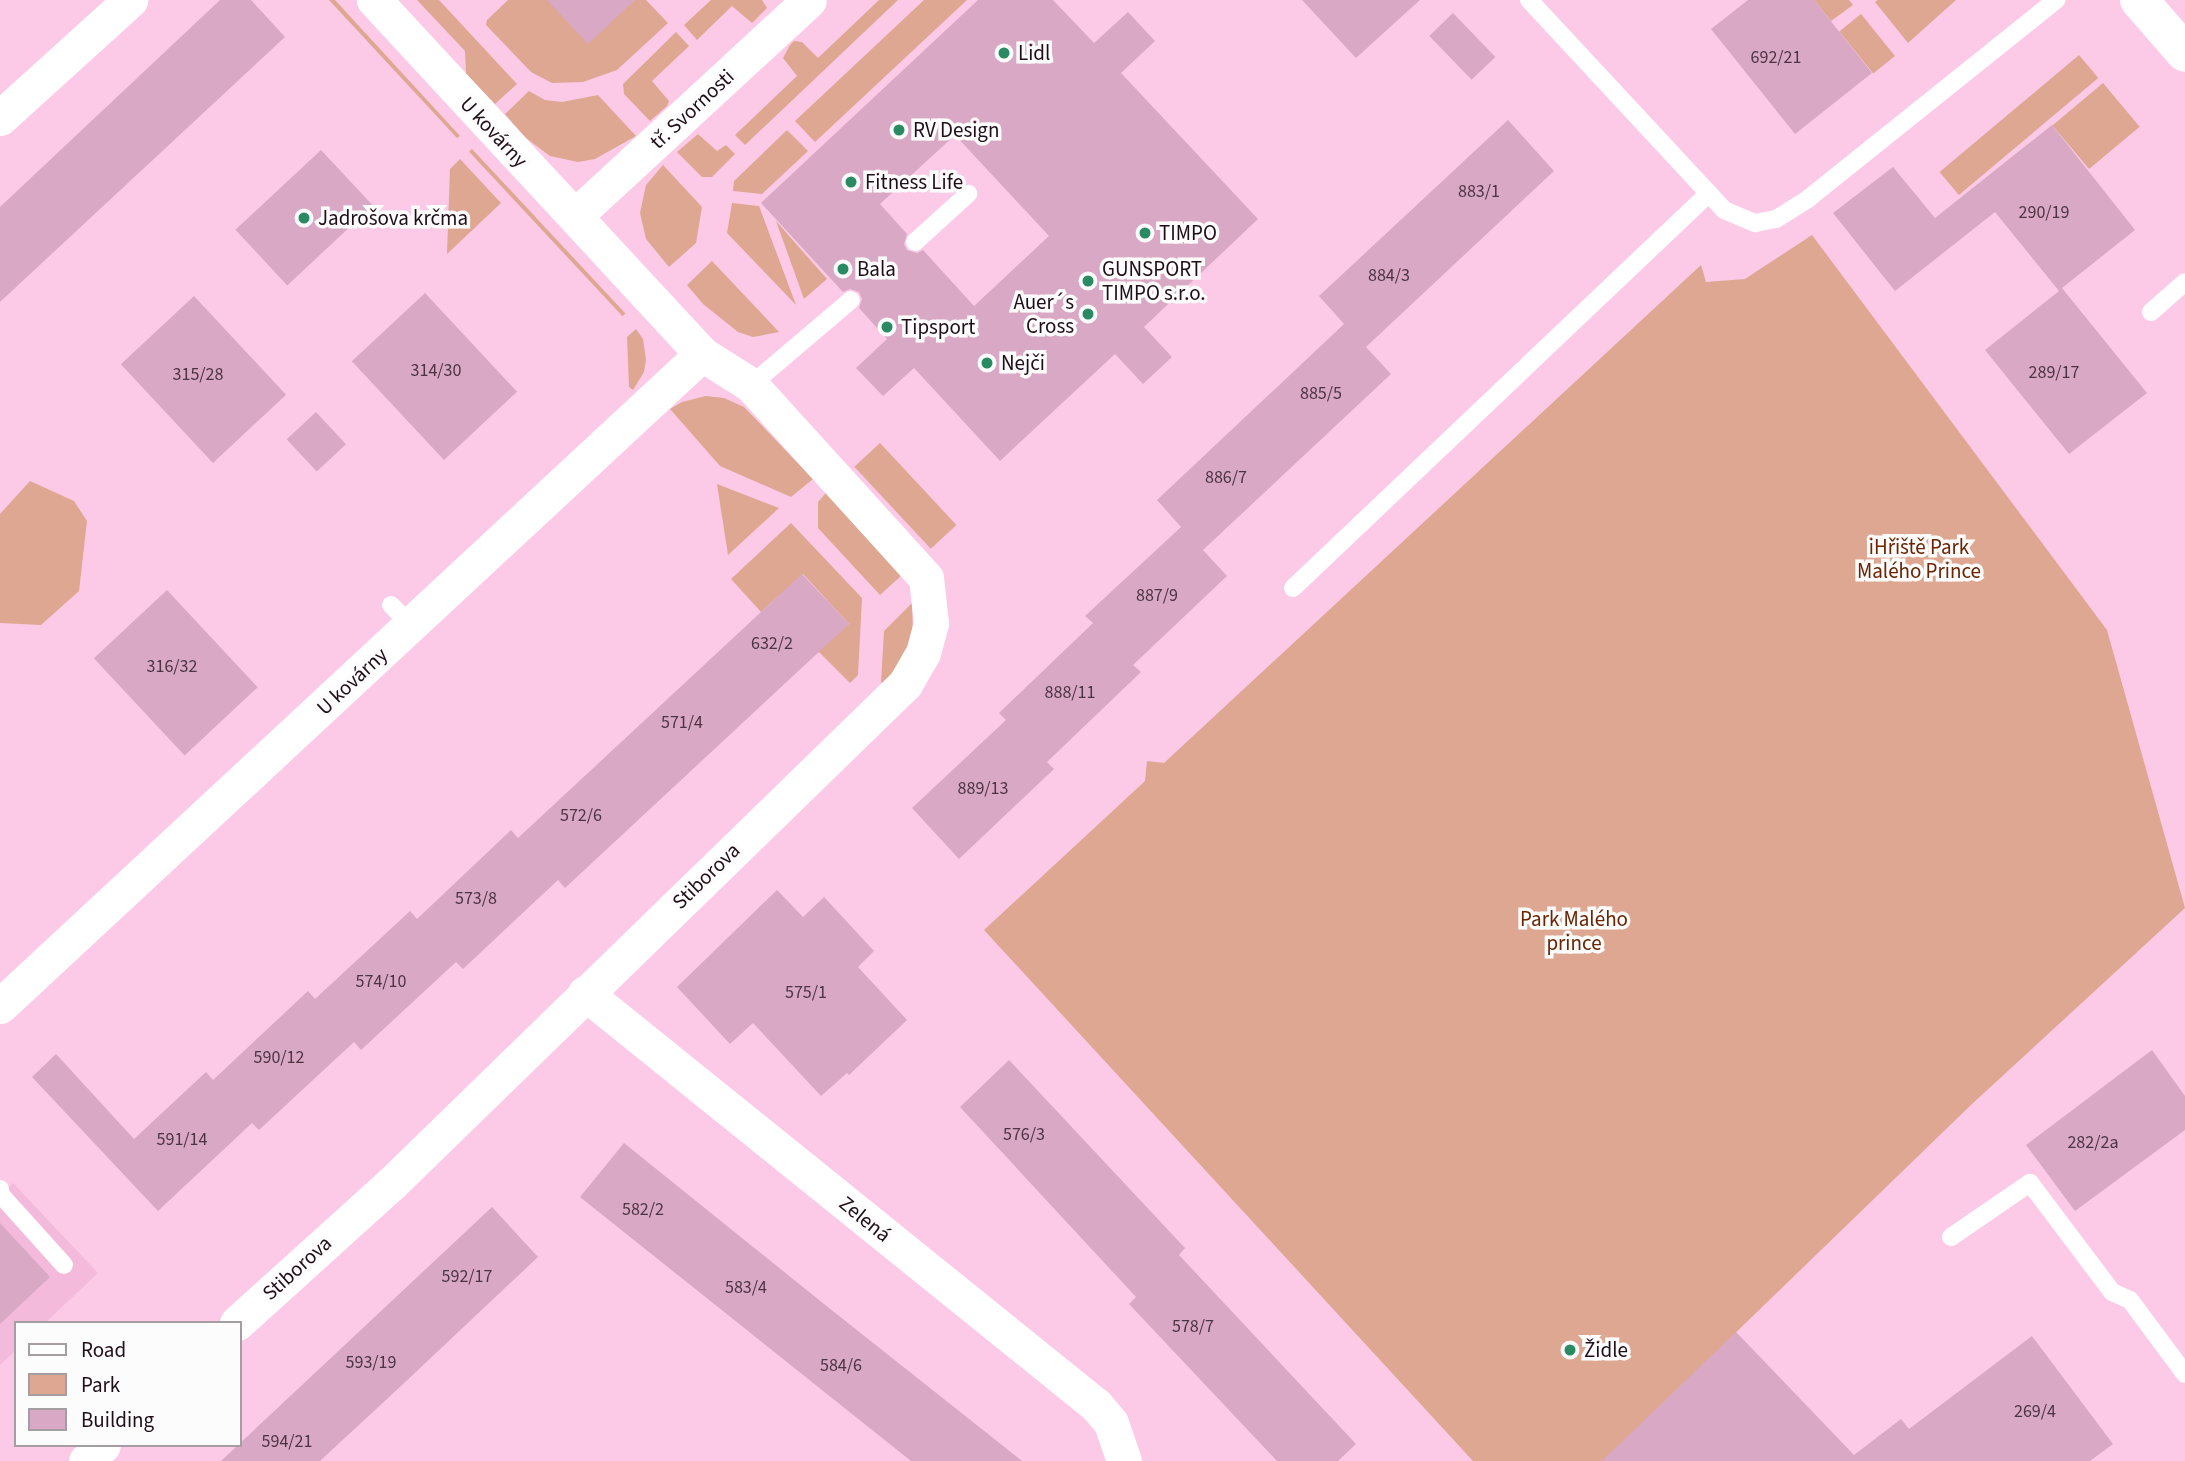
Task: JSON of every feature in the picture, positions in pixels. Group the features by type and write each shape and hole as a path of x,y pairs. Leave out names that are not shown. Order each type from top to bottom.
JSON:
{"street":[{"path":"0,118 130,0"},
{"name":"U kovárny","path":"374,0 702,354 751,385"},
{"name":"tř. Svornosti","path":"575,216 808,0"},
{"path":"2139,0 2185,53"},
{"name":"U kovárny","path":"0,1006 401,615 702,354"},
{"name":"Stiborova","path":"239,1321 392,1183 905,684 923,653 931,623 926,578 751,385"},
{"name":"Zelená","path":"585,993 1096,1405 1111,1423 1124,1461"},
{"path":"86,1461 101,1447"}],"lane":[{"path":"1529,0 1724,210 1747,222 1764,223 1789,212 2056,0"},
{"path":"915,242 968,194"},
{"path":"1293,588 1708,194"},
{"path":"2151,312 2185,282"},
{"path":"751,385 851,300"},
{"path":"1951,1237 2030,1182 2112,1292 2130,1300 2185,1374"},
{"path":"0,1189 1,1195 64,1265"}],"shaded area":[{"path":"13,1183 98,1273 47,1321 14,1321 14,1352 0,1365 0,1196"}],"green space":[{"path":"329,0 335,0 460,136 457,138"},
{"path":"417,0 439,0 517,84 495,104 466,74 465,51"},
{"path":"508,0 646,0 668,23 617,70 583,82 552,83 531,72 486,25 487,20"},
{"path":"711,0 762,0 767,8 752,23 732,6 697,40 684,25"},
{"path":"879,0 898,0 745,145 735,135 797,76 783,58 790,45 794,41 802,42 818,58"},
{"path":"924,0 967,0 815,142 795,121"},
{"path":"1814,0 1849,0 1853,5 1831,21"},
{"path":"1956,0 1908,43 1875,2"},
{"path":"1861,14 1895,56 1873,74 1839,32"},
{"path":"676,32 689,46 652,81 669,101 650,121 624,94 623,84"},
{"path":"2079,55 2098,78 1959,195 1940,172"},
{"path":"2103,83 2140,127 2089,169 2052,125"},
{"path":"529,91 545,100 562,102 598,95 636,136 595,159 578,162 550,156 526,138 505,114"},
{"path":"787,130 808,151 762,194 733,191 734,181"},
{"path":"698,134 717,151 726,145 735,154 712,177 702,177 677,152"},
{"path":"472,149 625,314 623,316 469,152"},
{"path":"460,159 501,203 447,254 450,169"},
{"path":"663,165 702,207 696,243 669,267 646,239 640,213 646,185"},
{"path":"732,203 759,206 796,305 727,233"},
{"path":"776,221 827,279 804,299"},
{"name":"Park Malého prince","path":"1812,235 2107,630 2185,908 1972,1104 1603,1461 1473,1461 984,930 1145,781 1147,761 1164,763 1701,265 1706,282 1745,279"},
{"path":"712,261 779,332 753,337 738,332 703,304 687,285"},
{"path":"636,329 643,339 646,360 644,372 633,390 629,387 627,337"},
{"path":"706,396 724,398 744,407 813,479 791,497 720,466 670,409 682,402"},
{"path":"880,443 956,525 931,549 854,467"},
{"path":"30,481 74,501 87,521 79,591 41,625 0,623 0,514"},
{"path":"717,484 779,508 728,555"},
{"path":"826,493 902,575 880,595 818,528 818,502"},
{"path":"791,523 862,598 858,675 850,683 818,651 849,624 803,574 761,612 731,579"},
{"path":"912,603 913,637 887,688 881,682 884,631"}],"building":[{"path":"220,0 251,0 285,37 0,302 0,207"},
{"path":"547,0 635,0 588,44"},
{"name":"TIMPO","path":"978,0 1053,0 1094,43 1128,12 1155,41 1121,73 1258,219 1144,327 1172,357 1143,384 1115,354 1000,461 914,368 883,396 856,368 887,339 859,308 862,299 859,292 850,289 843,292 761,203","holes":["955,135 1049,236 974,306 923,250 917,253 907,250 904,244 907,234 880,204"]},
{"path":"1302,0 1420,0 1356,58"},
{"path":"1748,0 1814,0 1872,73 1795,134 1711,29"},
{"path":"1453,13 1495,57 1472,80 1429,36"},
{"path":"1508,120 1554,171 1366,347 1391,374 1203,550 1227,576 1133,665 1141,672 1047,762 1054,769 959,859 912,808 1006,720 999,713 1093,623 1085,616 1181,527 1157,500 1344,324 1319,296"},
{"path":"2052,125 2135,230 2062,288 2147,393 2069,454 1985,350 2059,291 1995,212 1895,291 1833,213 1893,167 1935,218"},
{"name":"Jadrošova krčma","path":"321,150 373,206 287,285 235,230"},
{"path":"425,293 517,392 444,460 352,361"},
{"path":"194,296 286,395 213,463 121,364"},
{"path":"316,412 346,444 317,471 287,439"},
{"path":"802,574 849,624 565,888 558,880 463,969 456,962 361,1050 354,1042 259,1130 252,1123 158,1211 32,1077 56,1054 134,1139 206,1072 213,1080 308,991 315,999 410,911 417,919 511,830 518,838"},
{"path":"167,590 258,687 185,755 94,658"},
{"path":"777,890 803,917 824,897 874,951 858,967 907,1020 849,1075 847,1073 821,1096 753,1023 730,1044 677,987"},
{"path":"2152,1050 2185,1096 2185,1130 2075,1211 2026,1145"},
{"path":"1009,1060 1185,1248 1179,1255 1356,1444 1338,1461 1277,1461 1129,1304 1136,1297 960,1107"},
{"path":"624,1143 1022,1461 911,1461 580,1197"},
{"path":"492,1207 538,1257 320,1461 221,1461 236,1447 242,1447 242,1441"},
{"path":"0,1223 50,1277 0,1324"},
{"path":"1736,1332 1854,1455 1901,1419 1909,1429 2032,1336 2113,1444 2090,1461 1602,1461"}],"place":[{"name":"Lidl","path":"1004,53"},
{"name":"RV Design","path":"899,130"},
{"name":"Fitness Life","path":"851,182"},
{"name":"Jadrošova krčma","path":"304,218"},
{"name":"TIMPO","path":"1145,233"},
{"name":"Bala","path":"843,269"},
{"name":"GUNSPORT TIMPO s.r.o.","path":"1088,281"},
{"name":"Auer´s Cross","path":"1088,314"},
{"name":"Tipsport","path":"887,327"},
{"name":"Nejči","path":"987,363"},
{"name":"Židle","path":"1570,1350"}],"park label":[{"name":"iHřiště Park Malého Prince","path":"1919,559"}]}
